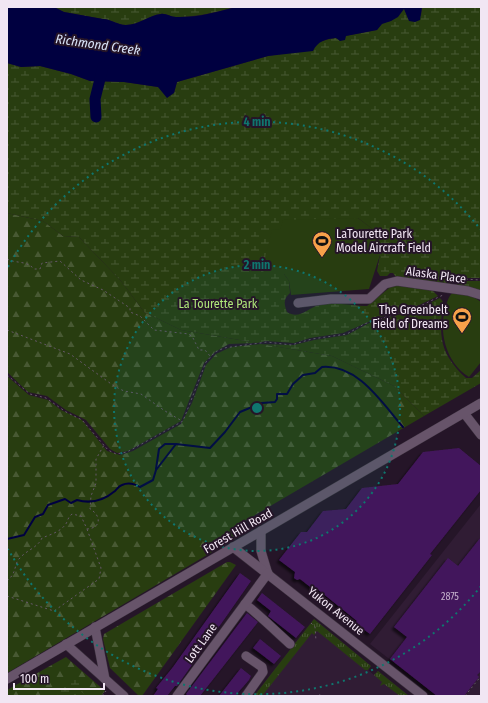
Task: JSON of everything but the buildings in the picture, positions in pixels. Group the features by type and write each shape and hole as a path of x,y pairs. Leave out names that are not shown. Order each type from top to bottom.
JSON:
{"street":[{"name":"Alaska Place","path":"298,303 331,299 369,299 390,282 408,282 450,288 481,295"},
{"name":"Forest Hill Road","path":"7,679 481,403"},
{"path":"464,413 481,435"},
{"path":"261,531 261,551 268,573"},
{"name":"Yukon Avenue","path":"233,547 423,696"},
{"name":"Lott Lane","path":"177,696 268,573"},
{"path":"245,604 266,620 269,626 290,644"},
{"path":"95,627 105,679"},
{"path":"66,644 124,696"},
{"path":"246,656 262,667 263,672 246,696"}],"path":[{"path":"7,259 12,261 21,261 30,265 34,269 40,269 42,264 60,261 81,280 110,294 130,308 130,312 140,316 154,330 189,334 193,338 199,350 205,350 210,357"},
{"path":"7,375 30,394 46,398 66,412 82,420 112,453 121,454 183,421 206,362 215,352 231,345 251,345 270,342 291,345 312,339 347,334 375,320 418,307 442,295 459,280 481,280"},
{"path":"7,330 70,354 114,386 124,391 141,394 165,411 183,421"},
{"path":"87,529 93,529 97,525 99,518 96,512 90,509 91,496 96,483 96,459 104,445"},
{"path":"7,581 16,569 18,562 23,556 39,544 42,538 61,530 72,514 81,516 101,568 100,579 54,611 7,596"},
{"path":"315,620 316,641"},
{"path":"311,623 315,628"},
{"path":"465,696 481,676"},
{"path":"102,696 106,691"}],"shaded area":[{"path":"481,504 481,696 437,696 370,644"},
{"path":"314,619 371,666 368,670 374,675 378,671 409,696 254,696"}],"green space":[{"path":"54,7 236,7 191,16 176,17 161,14 152,16 131,25 126,25 106,19 64,12"},
{"name":"La Tourette Park","path":"422,7 481,7 481,278 460,278 449,284 396,277 393,273 390,273 387,276 380,276 377,271 380,255 379,234 358,218 266,274 284,274 289,281 290,293 286,297 285,302 287,312 296,315 315,306 325,304 367,306 393,285 432,290 438,296 413,308 380,317 343,333 310,338 294,343 266,341 257,343 181,330 144,312 121,281 79,237 63,236 43,221 7,213 7,63 21,67 40,66 71,74 90,81 124,82 158,87 174,93 177,82 268,56 287,53 329,39 377,30 382,23 391,21 404,8 421,16"},
{"path":"7,213 43,221 63,236 79,237 121,281 144,312 181,330 257,343 229,344 215,352 204,363 181,421 128,451 117,453 110,449 86,420 66,410 47,396 28,392 7,372"},
{"name":"LaTourette Park Model Aircraft Field","path":"358,218 379,234 380,255 369,289 291,295 289,281 284,274 266,274 262,270 272,230 280,229 283,220"},
{"path":"461,281 481,281 481,290 456,285"},
{"name":"The Greenbelt Field of Dreams","path":"454,292 469,294 481,302 481,362 469,377 454,363 449,354 443,335 446,305 450,296"},
{"path":"440,298 443,302 441,334 446,352 450,360 466,378 472,378 481,370 481,383 424,416 394,386 332,356 261,344 294,345 314,340 347,335 371,322 413,311"},
{"path":"261,344 332,356 394,386 424,416 243,522 246,532 7,673 7,376 29,395 48,400 61,410 82,420 107,451 120,455 133,451 181,424 192,403 206,365 216,354 231,347"},
{"path":"227,562 236,565 142,696 139,696 110,668 103,639 104,634"},
{"path":"314,619 371,666 368,670 365,670 317,631 314,635 312,633 262,696 254,696"},
{"path":"66,657 105,691 101,696 7,696 7,690"},
{"path":"378,671 409,696 400,696 384,684 380,686 382,682 374,675"},
{"path":"74,676 79,680 81,691 86,696 58,696 56,687 61,687"}],"water":[{"name":"Richmond Creek","path":"7,7 54,7 64,12 131,25 152,16 161,14 176,17 191,17 236,7 422,7 420,20 415,22 409,21 404,9 398,17 382,24 377,30 346,36 345,40 340,41 336,38 325,40 317,45 313,51 268,56 177,82 174,93 167,98 158,87 124,82 90,81 71,74 40,66 21,67 7,63"}],"waterway":[{"path":"96,117 95,99 103,67"},
{"path":"7,539 24,535 35,517 43,514 48,505 65,499 71,503 77,500 87,502 97,501 106,497 124,484 131,484 140,487 153,480 156,470 176,444 210,448 225,432 240,412 262,403 275,402 277,399 277,394 287,394 293,384 303,375 315,373 322,367 335,368 358,378 378,397 403,427"},
{"path":"156,469 159,449 165,444 176,444"}],"place":[{"name":"LaTourette Park Model Aircraft Field","path":"322,258"},
{"name":"The Greenbelt Field of Dreams","path":"462,334"}]}
